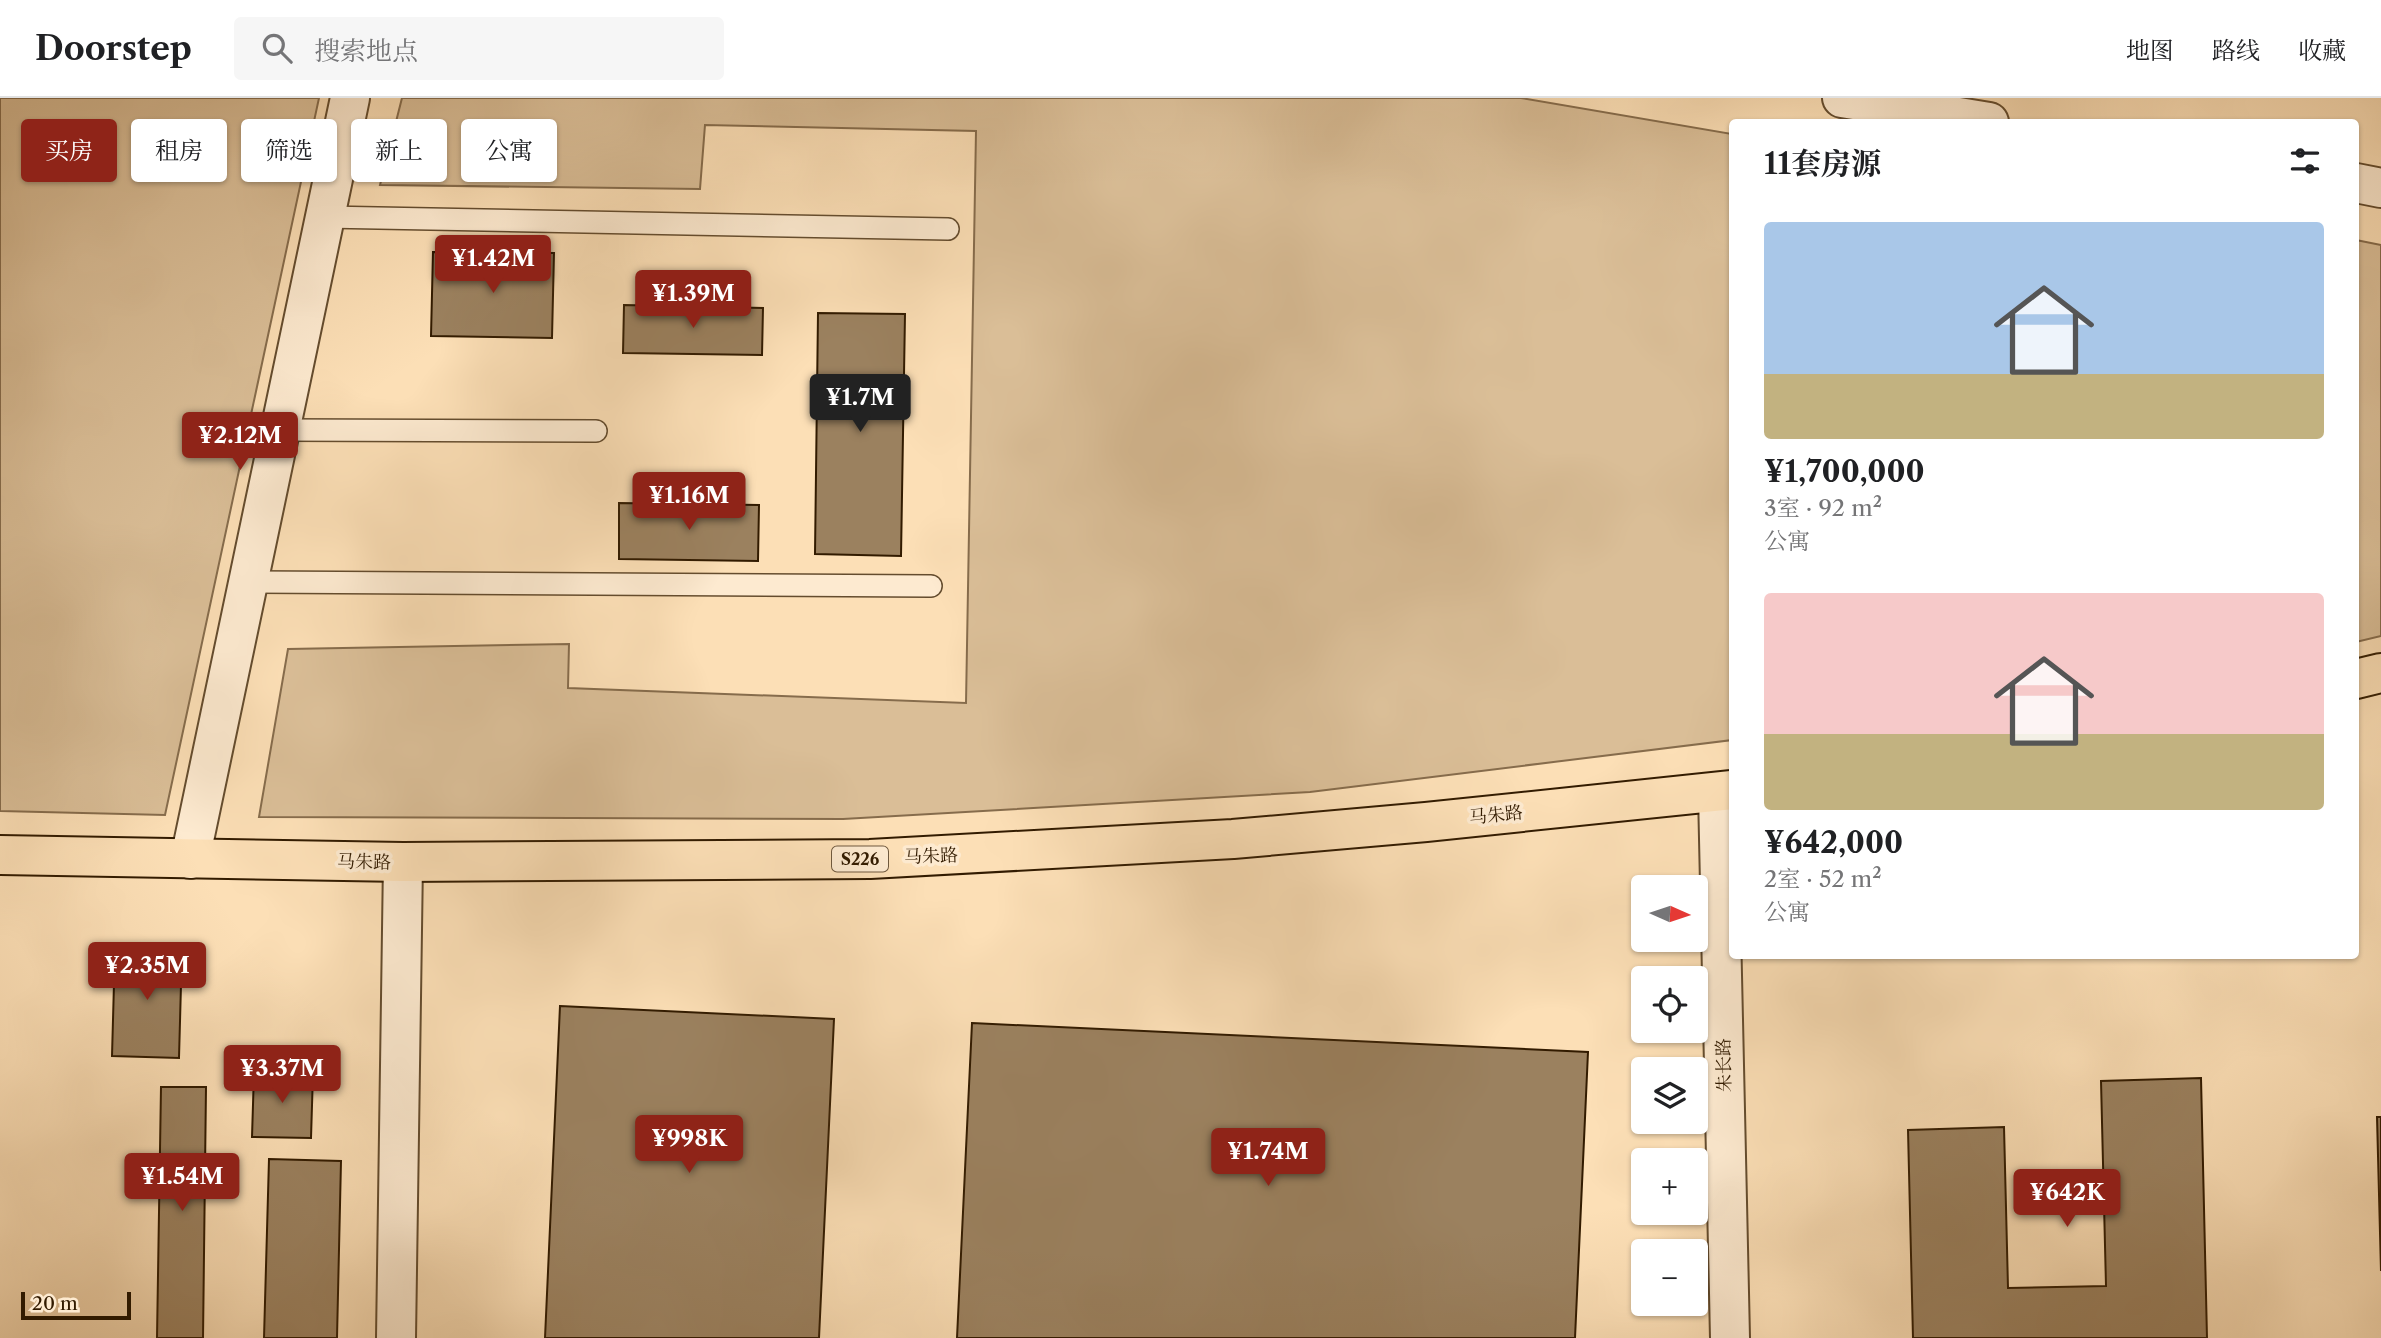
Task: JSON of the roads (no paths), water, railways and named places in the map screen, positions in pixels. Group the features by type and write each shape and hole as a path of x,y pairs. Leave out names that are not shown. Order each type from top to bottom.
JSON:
{"main road":[{"path":"2359,677 2381,673"},
{"name":"马朱路","path":"0,855 402,862 768,861 1009,853 1233,839 1725,792"}],"street":[{"path":"190,859 350,98"},
{"path":"1842,98 1971,119"},
{"path":"2359,184 2381,188"},
{"name":"朱长路","path":"1725,792 1730,1338"},
{"path":"396,1338 402,862"}],"lane":[{"path":"325,217 948,229"},
{"path":"280,430 596,430"},
{"path":"247,582 930,586"}]}
